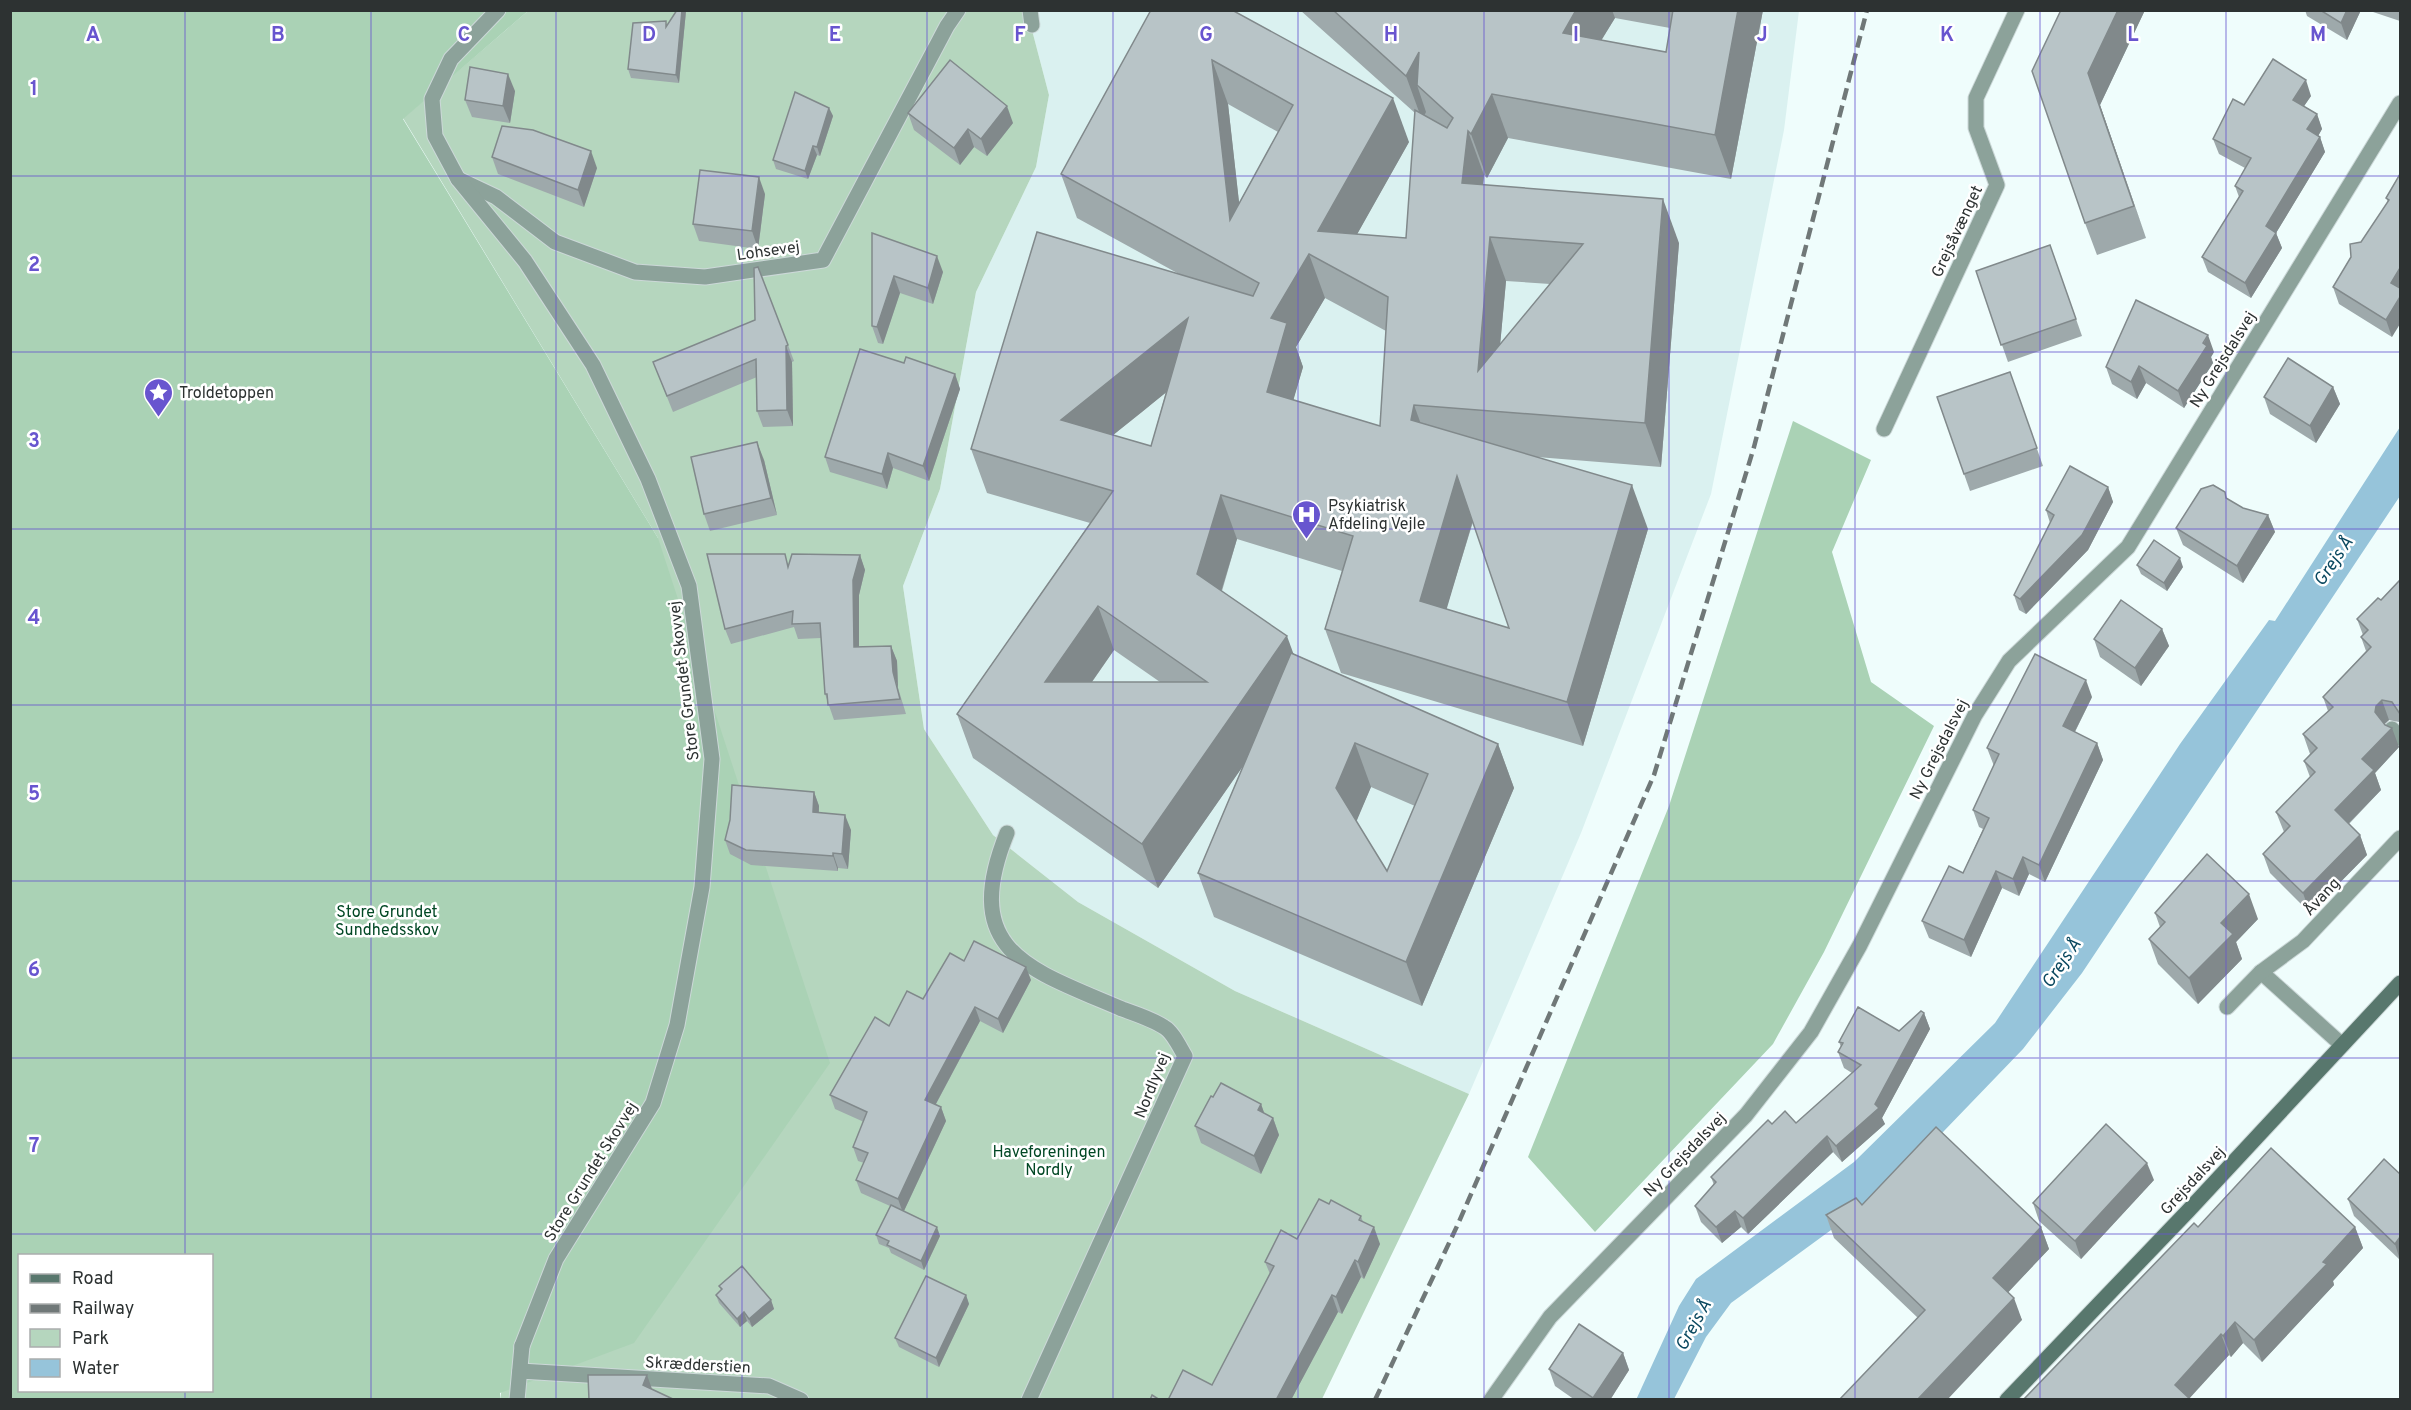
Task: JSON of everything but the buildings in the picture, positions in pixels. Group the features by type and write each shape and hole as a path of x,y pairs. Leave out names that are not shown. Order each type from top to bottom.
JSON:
{"street":[{"name":"Store Grundet Skovvej","path":"498,10 451,59 432,99 435,136 458,179 525,261 593,365 648,479 689,586 712,759 702,887 677,1026 653,1103 556,1259 522,1346 517,1400"},
{"name":"Lohsevej","path":"458,179 496,197 555,242 635,272 705,277 823,260 957,10"},
{"name":"Grejsåvænget","path":"1884,429 1997,185 1976,128 1976,98 2017,10"},
{"name":"Ny Grejsdalsvej","path":"1491,1400 1550,1317 1746,1115 1811,1032 1860,945 1975,715 2009,661 2128,547 2400,103"},
{"name":"Nordlyvej","path":"1007,833 994,865 990,908 1003,944 1040,974 1166,1027 1185,1056 1029,1400"},
{"name":"Åvang","path":"2227,1007 2260,972 2303,941 2400,838"},
{"path":"2260,972 2342,1046"},
{"name":"Grejsdalsvej","path":"2007,1400 2188,1211 2400,983"},
{"name":"Skrædderstien","path":"519,1371 769,1386 801,1400"}],"shaded area":[{"name":"Psykiatrisk Afdeling Vejle","path":"1027,11 1799,11 1784,130 1711,494 1581,833 1469,1094 1235,991 1078,902 993,835 924,729 903,586 940,489 976,292 1036,167 1049,95"}],"green space":[{"name":"Store Grundet Sundhedsskov","path":"10,11 528,11 403,119 658,538 830,1063 634,1343 500,1393 500,1399 11,1399"},
{"name":"Haveforeningen Nordly","path":"528,11 1027,11 1049,95 1036,167 976,292 940,489 903,586 924,729 993,835 1078,902 1235,991 1469,1094 1322,1399 500,1399 658,538 403,118"},
{"path":"1793,421 1871,460 1832,552 1871,682 1934,726 1824,952 1773,1044 1595,1232 1528,1157 1669,806"}],"water":[{"name":"Grejs Å","path":"2400,427 2400,496 2082,973 2023,1049 1890,1187 1731,1303 1706,1337 1674,1399 1636,1400 1679,1306 1696,1279 1854,1162 1995,1023 2180,744 2269,620 2275,621"}],"railway":[{"path":"1375,1400 1458,1224 1654,775 1754,447 1867,10"}],"place":[{"name":"Troldetoppen","path":"158,418"},
{"name":"Psykiatrisk Afdeling Vejle","path":"1307,540"}]}
